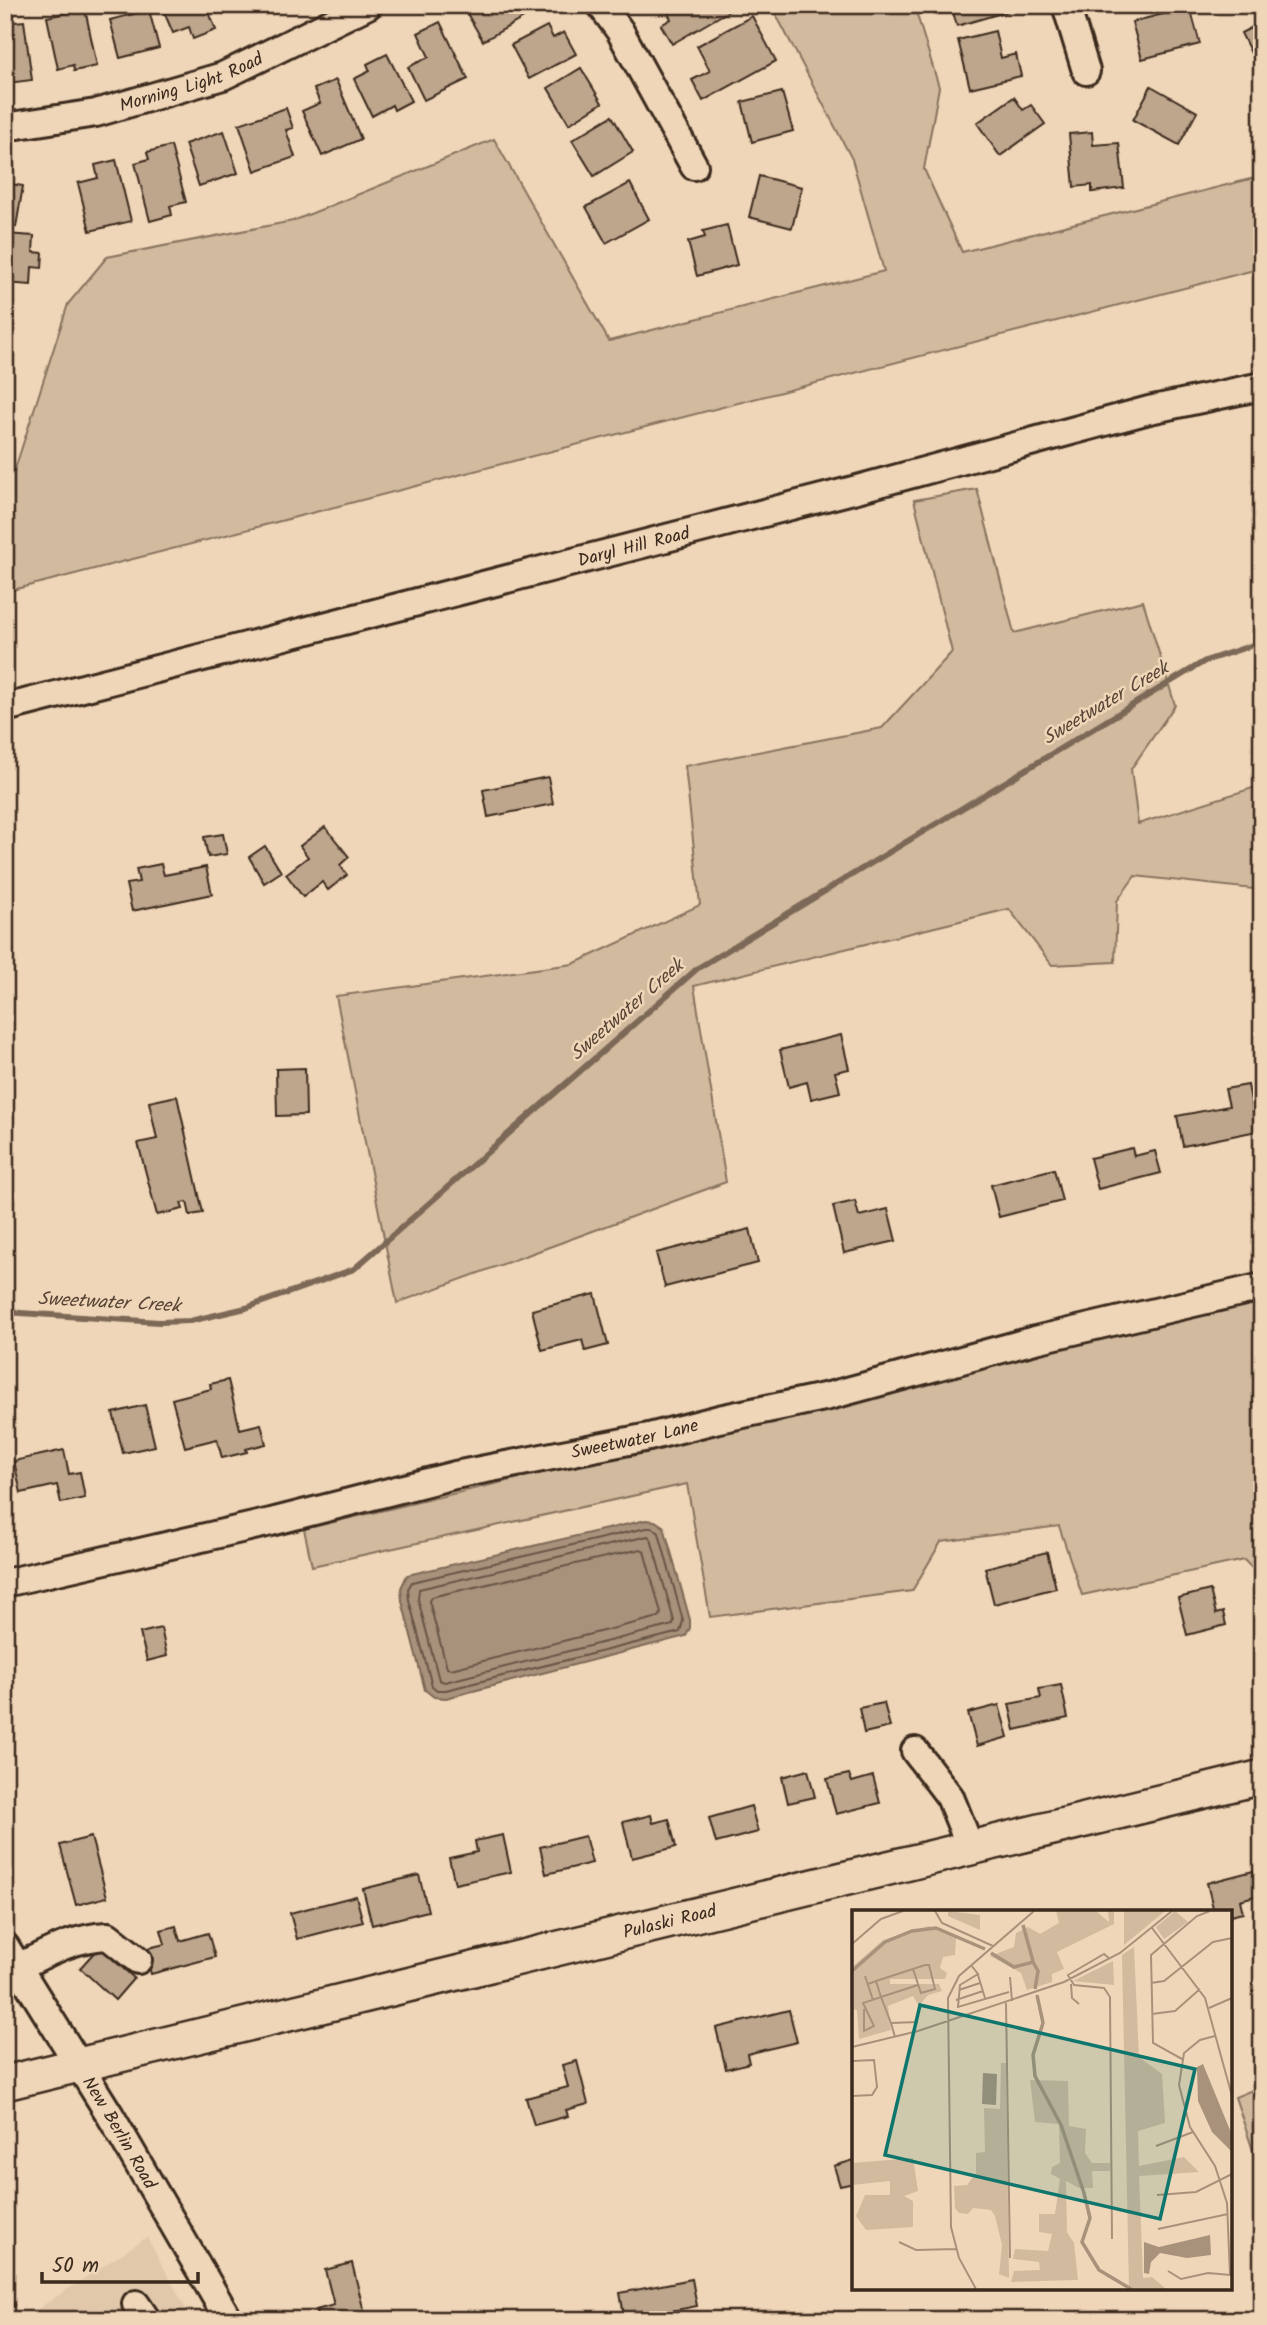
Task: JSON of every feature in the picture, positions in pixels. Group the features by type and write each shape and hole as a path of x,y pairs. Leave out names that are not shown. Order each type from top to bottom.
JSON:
{"main road":[{"name":"Pulaski Road","path":"5,2083 1262,1777"}],"street":[{"name":"Morning Light Road","path":"5,127 96,113 223,76 368,5"},
{"path":"601,5 620,31 694,166"},
{"path":"1066,5 1086,71"},
{"name":"Daryl Hill Road","path":"5,708 857,489 1149,410 1262,386"},
{"name":"Sweetwater Lane","path":"5,1583 271,1522 455,1475 649,1437 829,1396 1035,1340 1262,1287"},
{"path":"915,1751 950,1797 970,1847"},
{"path":"12,1957 62,1946 89,1936 108,1936 138,1961"},
{"name":"New Berlin Road","path":"12,1957 124,2138 229,2320"}],"shaded area":[{"path":"771,5 914,5 939,87 924,169 962,252 1262,176 1262,268 5,592 5,474 14,472 68,304 107,257 293,221 494,139 609,341 884,271 852,159"},
{"path":"977,489 1014,633 1143,601 1175,705 1131,769 1138,824 1262,785 1262,890 1135,876 1117,901 1115,962 1052,965 1009,909 694,986 726,1182 397,1303 336,996 573,964 700,905 685,766 882,728 952,652 914,500"},
{"path":"1262,1298 1262,1578 1244,1560 1082,1595 1059,1526 941,1542 912,1591 710,1617 687,1484 312,1566 304,1529 927,1382"},
{"path":"5,2005 13,2028 5,2050"},
{"path":"1262,2086 1262,2177 1235,2097"},
{"path":"147,2237 192,2320 21,2320"}],"water":[{"path":"646,1520 655,1521 664,1527 690,1620 686,1636 446,1698 434,1697 425,1690 402,1601 401,1588 407,1575"}],"building":[{"path":"161,5 206,5 216,30 193,39 189,27 173,33"},
{"path":"235,5 267,5 238,14"},
{"path":"462,5 537,5 539,9 483,41"},
{"path":"664,5 732,5 734,8 672,44 661,25 671,19"},
{"path":"951,5 1019,5 1019,8 957,26"},
{"path":"1190,7 1200,44 1142,59 1132,22"},
{"path":"85,9 97,66 74,71 73,65 58,69 47,17"},
{"path":"149,10 159,48 120,58 110,20"},
{"path":"752,16 776,61 703,101 692,80 710,71 697,46"},
{"path":"24,21 32,80 8,83 5,74 5,23"},
{"path":"440,22 468,79 424,100 408,67 429,57 418,33"},
{"path":"1262,22 1262,68 1259,69 1241,33"},
{"path":"547,26 553,38 564,32 576,54 529,79 511,45"},
{"path":"995,31 1001,58 1016,54 1021,76 970,88 958,40"},
{"path":"387,54 411,101 394,110 392,105 372,116 354,79 370,71 367,64"},
{"path":"581,68 602,103 569,124 548,88"},
{"path":"336,80 361,139 322,156 302,111 320,103 314,89"},
{"path":"1151,86 1197,112 1179,145 1133,120"},
{"path":"782,92 793,131 752,142 742,102"},
{"path":"1014,97 1023,110 1031,105 1045,124 1000,156 977,123"},
{"path":"286,108 293,128 286,130 295,157 255,171 239,124"},
{"path":"612,116 633,152 594,176 572,140"},
{"path":"224,131 238,173 199,186 185,144"},
{"path":"1092,132 1093,145 1119,143 1124,188 1092,192 1092,185 1074,187 1069,134"},
{"path":"171,146 186,202 170,206 172,215 150,221 135,163 149,159 147,152"},
{"path":"116,160 131,221 90,231 78,183 98,178 95,165"},
{"path":"759,176 802,187 792,228 749,217"},
{"path":"5,183 23,186 16,227 5,225"},
{"path":"630,183 649,219 606,243 586,207"},
{"path":"727,225 737,265 697,276 688,242 705,237 703,231"},
{"path":"5,234 34,236 33,252 43,253 42,268 32,267 31,285 5,283"},
{"path":"548,777 553,804 488,817 483,790"},
{"path":"325,827 349,857 340,865 347,875 328,890 322,882 303,897 286,874 308,857 300,846"},
{"path":"223,834 227,854 208,857 204,837"},
{"path":"265,846 281,872 264,883 249,857"},
{"path":"161,864 164,875 206,867 212,894 132,911 126,884 139,882 136,869"},
{"path":"841,1035 849,1069 835,1072 840,1092 811,1099 807,1082 789,1087 780,1050"},
{"path":"305,1068 306,1115 277,1116 276,1069"},
{"path":"1248,1085 1257,1131 1183,1146 1177,1116 1229,1106 1225,1089"},
{"path":"177,1096 203,1213 190,1215 187,1202 181,1203 183,1209 157,1215 138,1143 157,1139 149,1102"},
{"path":"1132,1148 1134,1156 1155,1151 1161,1173 1098,1189 1090,1158"},
{"path":"1054,1169 1062,1201 999,1217 991,1185"},
{"path":"855,1201 859,1216 888,1209 896,1241 844,1253 833,1206"},
{"path":"750,1229 758,1263 665,1287 656,1253"},
{"path":"595,1294 608,1345 585,1351 582,1340 542,1350 532,1310"},
{"path":"228,1380 240,1429 261,1424 266,1444 222,1458 217,1439 185,1447 172,1399 211,1389 210,1384"},
{"path":"145,1405 155,1446 123,1453 113,1413"},
{"path":"64,1450 69,1474 80,1472 85,1498 61,1503 57,1485 21,1493 14,1461"},
{"path":"1047,1552 1056,1588 994,1604 985,1568"},
{"path":"1210,1590 1216,1614 1223,1612 1226,1625 1187,1635 1178,1598"},
{"path":"161,1628 167,1656 147,1661 140,1633"},
{"path":"1061,1685 1068,1718 1015,1730 1009,1704 1041,1698 1039,1689"},
{"path":"884,1703 890,1727 864,1733 859,1708"},
{"path":"999,1705 1008,1737 977,1746 968,1713"},
{"path":"808,1770 815,1797 788,1803 782,1777"},
{"path":"849,1774 852,1782 873,1776 880,1803 836,1814 827,1779"},
{"path":"751,1806 758,1832 716,1843 709,1818"},
{"path":"651,1815 653,1823 669,1819 676,1847 632,1858 623,1822"},
{"path":"503,1835 511,1872 455,1884 449,1858 477,1852 475,1841"},
{"path":"585,1836 592,1863 546,1874 540,1847"},
{"path":"91,1837 107,1897 76,1905 60,1845"},
{"path":"1257,1870 1262,1894 1240,1900 1243,1913 1232,1916 1232,1910 1214,1910 1207,1883"},
{"path":"419,1875 428,1911 372,1925 363,1889"},
{"path":"356,1896 363,1922 297,1939 290,1913"},
{"path":"176,1926 180,1941 208,1933 215,1957 151,1974 144,1949 165,1944 161,1930"},
{"path":"99,1947 134,1978 115,2000 80,1968"},
{"path":"789,2010 797,2042 747,2054 749,2063 726,2069 716,2028"},
{"path":"577,2061 588,2104 566,2110 568,2116 534,2125 526,2098 568,2087 562,2065"},
{"path":"852,2161 852,2183 840,2186 834,2166"},
{"path":"352,2263 366,2320 318,2320 316,2310 334,2305 325,2270"},
{"path":"692,2279 697,2306 625,2320 620,2293"},
{"path":"5,2291 14,2305 5,2310"}],"waterway":[{"name":"Sweetwater Creek","path":"5,1312 159,1322 190,1321 246,1308 354,1269 698,968 1205,661 1262,642"}]}
